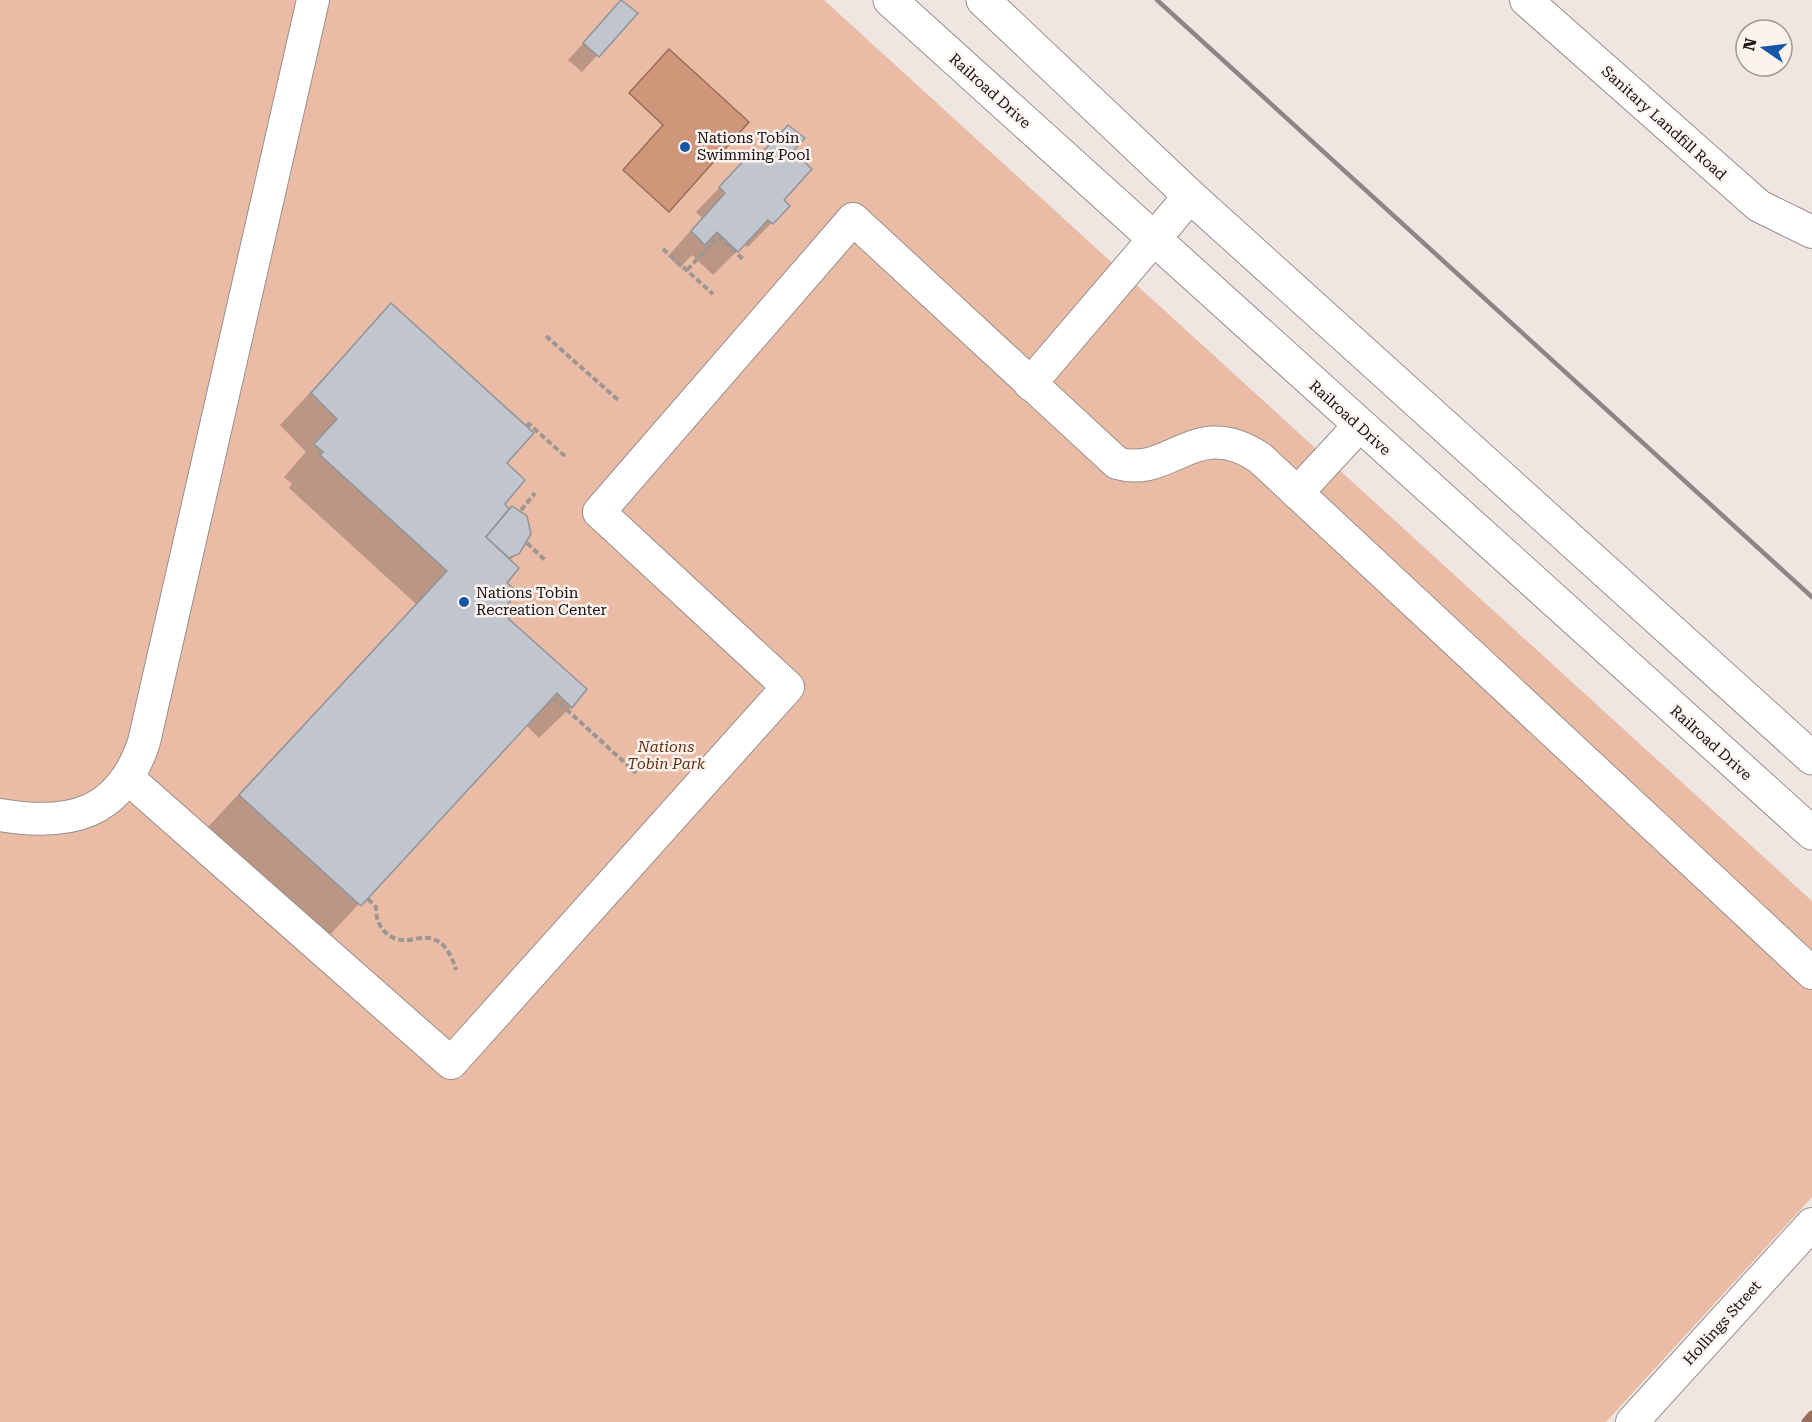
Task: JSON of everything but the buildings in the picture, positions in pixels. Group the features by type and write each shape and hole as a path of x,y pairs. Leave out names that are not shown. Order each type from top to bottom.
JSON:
{"main road":[{"name":"Railroad Drive","path":"890,0 1812,833"},
{"path":"983,0 1190,196 1812,758"},
{"path":"1154,240 1190,196"}],"street":[{"path":"0,815 42,819 83,812 114,797 129,779 144,742 313,0"},
{"name":"Sanitary Landfill Road","path":"1526,0 1759,206 1812,232"},
{"path":"129,779 451,1063 788,687 599,512 853,219 1117,463 1129,467 1142,466 1196,444 1211,441 1228,443 1260,458 1812,973"},
{"path":"1030,384 1154,240"},
{"path":"1297,493 1359,426"},
{"name":"Hollings Street","path":"1632,1422 1812,1224"}],"path":[{"path":"687,270 718,237 744,260"},
{"path":"663,249 713,294"},
{"path":"546,336 618,400"},
{"path":"527,426 529,424 567,458"},
{"path":"521,510 535,493"},
{"path":"527,543 546,561"},
{"path":"553,697 636,773"},
{"path":"368,899 376,907 376,917 385,932 401,940 429,937 438,940 451,954 456,970"}],"green space":[{"name":"Nations Tobin Park","path":"0,0 824,0 1812,901 1812,1197 1606,1422 0,1422"}],"shaded area":[{"name":"Nations Tobin Swimming Pool","path":"669,49 749,122 669,212 623,170 663,125 629,93"}],"waterway":[{"path":"1806,1422 1812,1415"}],"railway":[{"path":"1157,0 1812,597"}],"place":[{"name":"Nations Tobin Swimming Pool","path":"685,147"},
{"name":"Nations Tobin Recreation Center","path":"464,602"}]}
